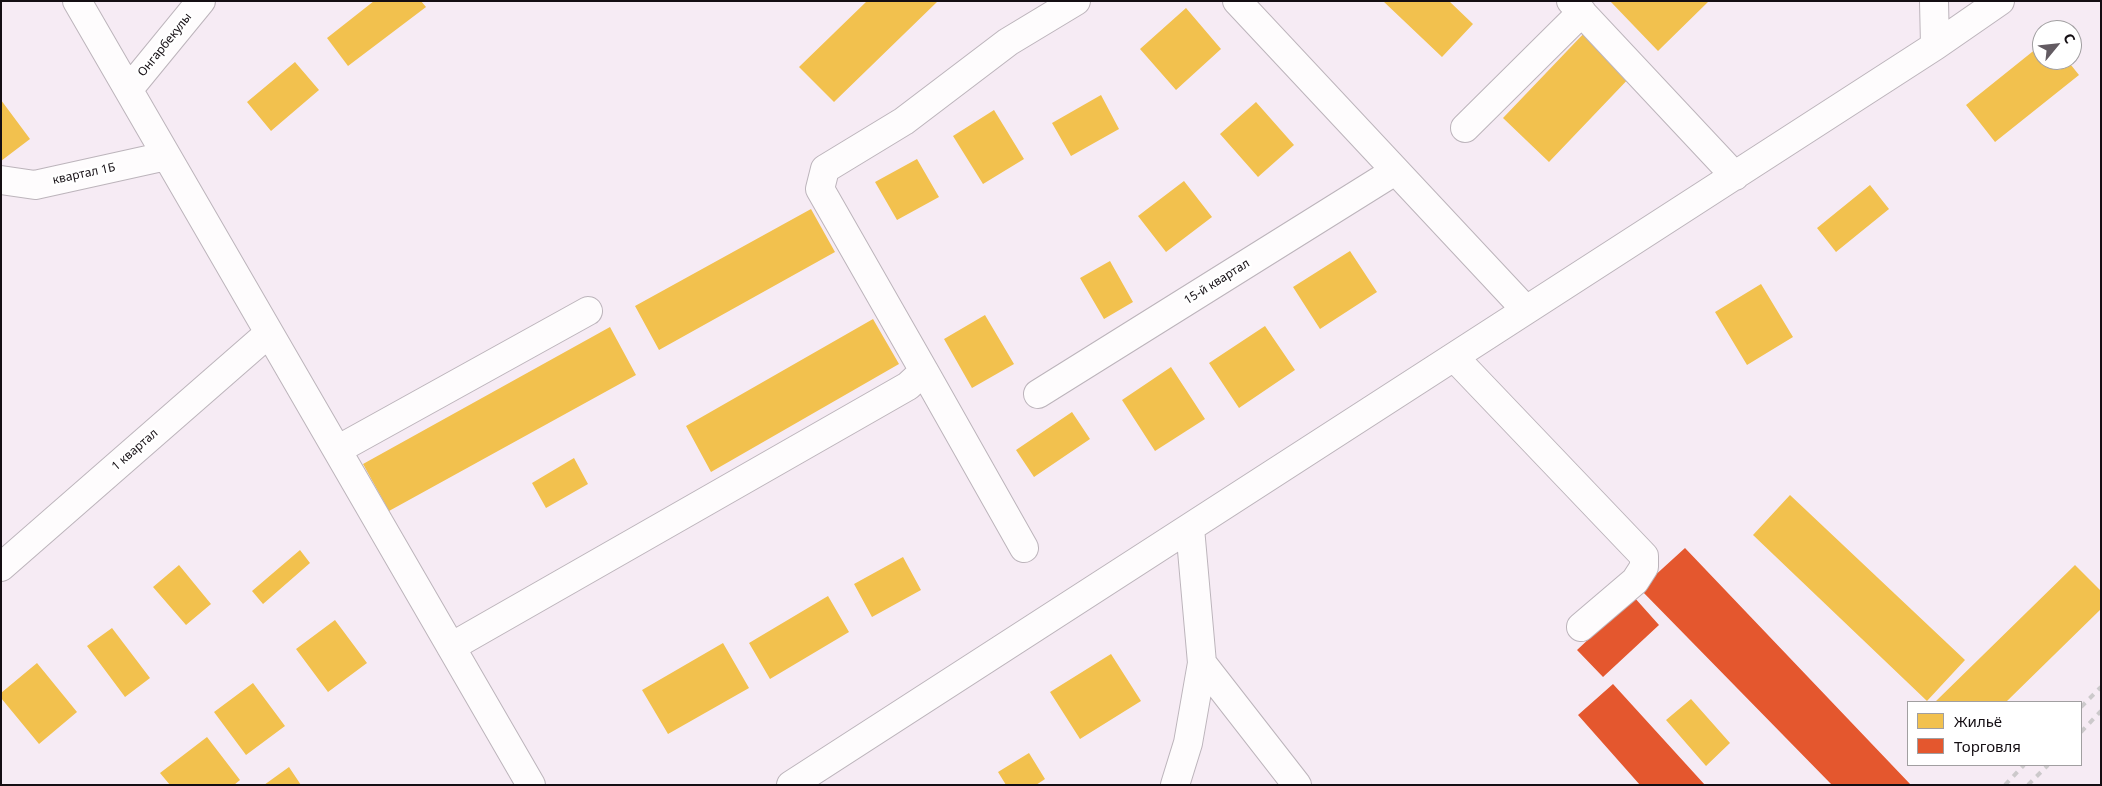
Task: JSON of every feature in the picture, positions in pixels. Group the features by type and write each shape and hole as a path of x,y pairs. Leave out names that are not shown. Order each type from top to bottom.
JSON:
{"street":[{"path":"77,1 531,785"},
{"name":"Онгарбекулы","path":"129,89 201,1"},
{"path":"1024,548 820,189 825,169 904,121 1008,42 1076,1"},
{"path":"1237,1 1526,310"},
{"path":"1934,1 1935,46"},
{"path":"791,785 1735,176 1935,46 2000,1"},
{"path":"1465,128 1576,7 1735,176"},
{"name":"квартал 1Б","path":"1,180 35,185 166,156"},
{"name":"15-й квартал","path":"1038,394 1395,170"},
{"path":"337,450 588,311"},
{"name":"1 квартал","path":"1,567 268,333"},
{"path":"1454,357 1644,556 1644,567 1635,581 1581,627"},
{"path":"451,647 908,386 924,371"},
{"path":"1174,785 1188,743 1202,663 1190,528"},
{"path":"1202,663 1297,785"}],"building: Жильё":[{"path":"374,1 421,1 426,7 348,66 327,38"},
{"path":"867,1 938,1 834,102 799,67"},
{"path":"1383,1 1449,1 1473,24 1442,57"},
{"path":"1610,1 1709,1 1658,51"},
{"path":"1186,8 1221,49 1176,90 1140,49"},
{"path":"1588,29 1634,73 1549,162 1503,118"},
{"path":"2032,52 2032,70 2075,70 2079,75 1995,142 1966,105"},
{"path":"295,62 319,90 271,131 247,102"},
{"path":"1101,95 1119,129 1071,156 1052,123"},
{"path":"1,100 30,139 1,161"},
{"path":"1256,102 1294,145 1258,177 1220,134"},
{"path":"994,110 1024,159 983,184 953,136"},
{"path":"917,159 939,197 897,220 875,182"},
{"path":"1184,181 1212,217 1166,252 1138,216"},
{"path":"1870,185 1889,209 1836,252 1817,228"},
{"path":"811,209 835,252 659,350 635,306"},
{"path":"1350,251 1377,292 1320,329 1293,287"},
{"path":"1110,261 1133,302 1104,319 1080,278"},
{"path":"1761,284 1793,337 1747,365 1715,312"},
{"path":"985,315 1014,364 972,388 944,339"},
{"path":"873,319 899,364 711,472 686,426"},
{"path":"1265,326 1295,370 1239,408 1209,363"},
{"path":"610,327 636,375 389,511 363,464"},
{"path":"1171,367 1205,419 1155,451 1122,400"},
{"path":"1072,412 1090,439 1034,477 1016,450"},
{"path":"574,458 588,484 546,508 532,483"},
{"path":"1790,495 1965,660 1927,701 1753,535"},
{"path":"300,550 310,563 263,604 252,591"},
{"path":"903,557 921,590 872,617 854,584"},
{"path":"179,565 211,604 186,625 153,587"},
{"path":"2075,565 2101,591 2101,609 2007,701 1936,701"},
{"path":"828,596 849,632 770,679 749,643"},
{"path":"335,620 367,663 328,692 296,649"},
{"path":"112,628 150,678 125,697 87,646"},
{"path":"723,643 749,688 668,734 642,690"},
{"path":"1111,654 1141,701 1080,739 1050,692"},
{"path":"37,663 77,712 39,744 1,698 1,693"},
{"path":"253,683 285,726 246,755 214,712"},
{"path":"1691,699 1730,743 1706,766 1666,720"},
{"path":"207,737 240,780 234,785 170,785 160,773"},
{"path":"1029,753 1045,779 1036,785 1006,785 998,772"},
{"path":"289,767 301,785 264,785"}],"building: Торговля":[{"path":"1685,548 1911,785 1832,785 1640,589"},
{"path":"1634,597 1659,625 1603,677 1577,650"},
{"path":"1613,684 1705,785 1640,785 1578,715"}],"railway":[{"path":"2082,706 2101,687"},
{"path":"2082,731 2101,711"},
{"path":"2005,785 2023,766"},
{"path":"2028,785 2047,766"}]}
